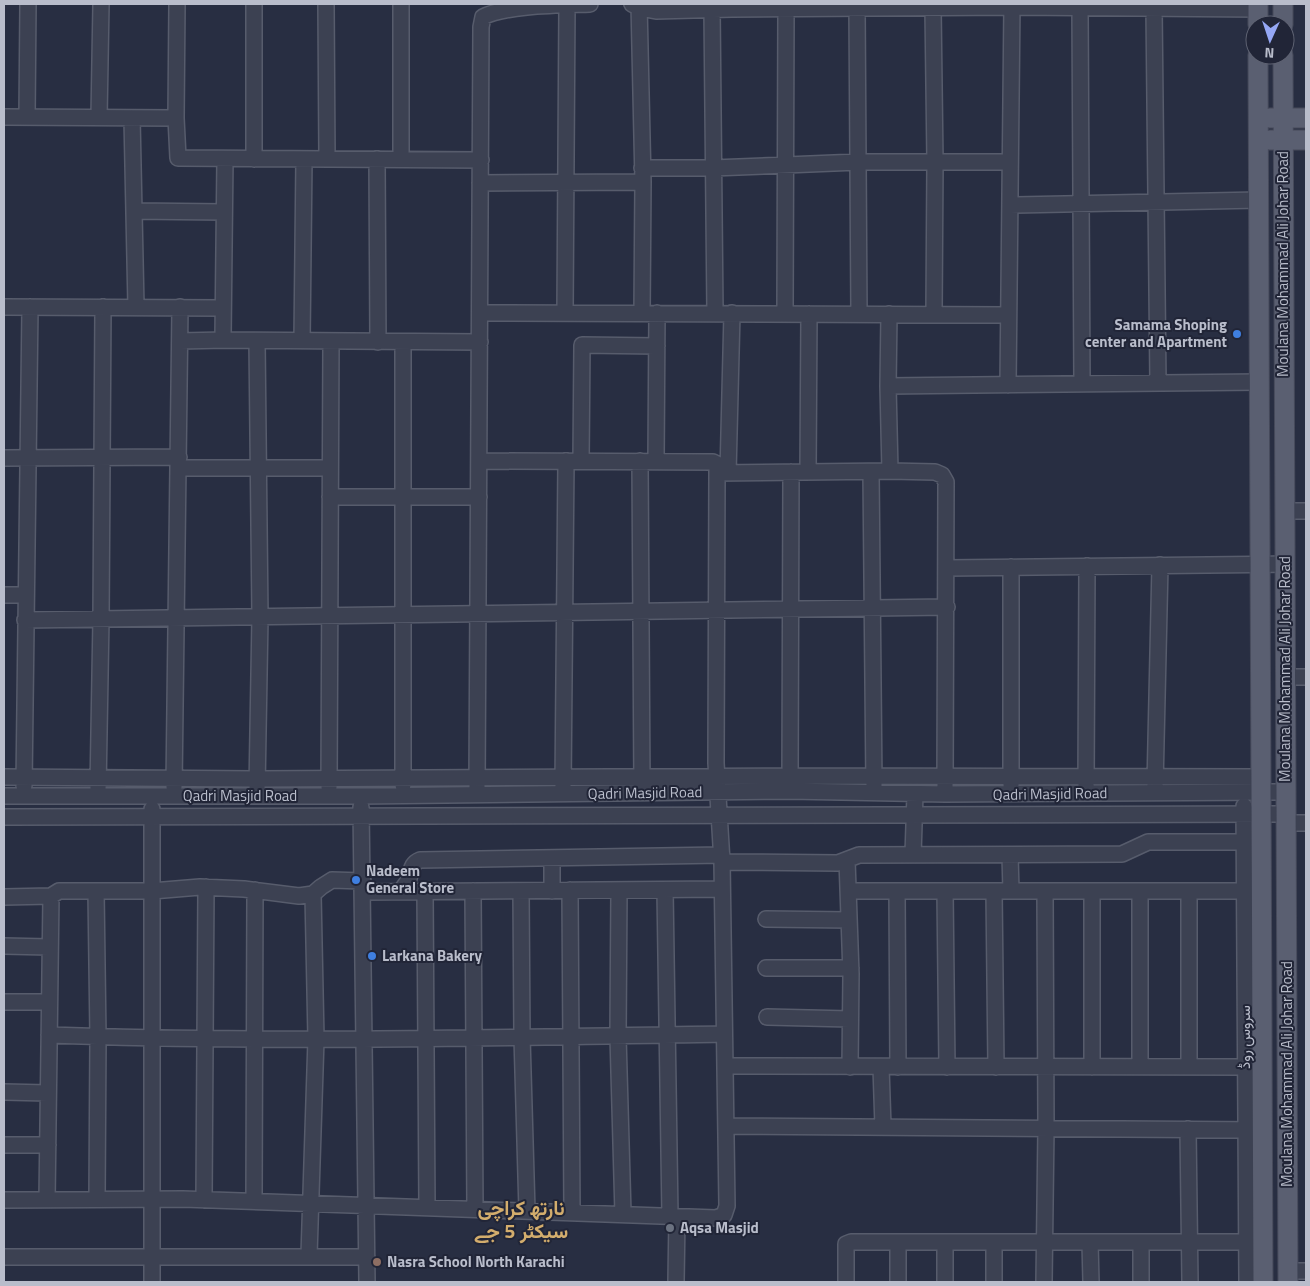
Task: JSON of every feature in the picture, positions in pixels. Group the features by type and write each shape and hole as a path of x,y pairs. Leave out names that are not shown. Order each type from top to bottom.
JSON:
{"main road":[{"name":"Moulana Mohammad Ali Johar Road","path":"1258,65 1260,564 1256,787 1253,815 1254,1130 1255,1242 1263,1282"},
{"name":"Moulana Mohammad Ali Johar Road","path":"1283,65 1286,819 1294,1274"},
{"path":"1258,118 1306,118"},
{"path":"1259,140 1306,140"}],"street":[{"path":"27,117 28,4"},
{"path":"99,117 101,4"},
{"path":"177,4 176,118 178,158 481,160"},
{"path":"254,4 254,159"},
{"path":"326,4 326,159"},
{"path":"401,4 401,160"},
{"path":"477,795 481,27 483,17 492,13 529,6 590,4"},
{"path":"565,313 566,5"},
{"path":"642,313 642,175 637,5 656,11 786,8 933,8 1012,5 1080,8 1252,10"},
{"path":"1008,385 1012,5"},
{"path":"785,314 786,8"},
{"path":"857,8 859,314"},
{"path":"933,8 934,314"},
{"path":"1080,8 1082,384"},
{"path":"1154,8 1158,383"},
{"path":"712,9 715,313"},
{"path":"4,117 176,118"},
{"path":"132,118 136,307"},
{"path":"225,159 222,308 223,337 226,340"},
{"path":"302,342 304,159"},
{"path":"377,159 378,342"},
{"path":"480,183 566,183 713,168 786,164 1010,162"},
{"path":"1010,205 1259,200"},
{"path":"134,211 224,212"},
{"path":"4,307 222,308"},
{"path":"24,795 30,307"},
{"path":"98,795 103,307"},
{"path":"174,796 180,307"},
{"path":"480,312 1008,314"},
{"path":"656,461 657,313"},
{"path":"4,1200 152,1199 254,1201 716,1218 724,1215 727,1206 726,1126 722,859 717,784 716,611 732,313"},
{"path":"808,472 809,314"},
{"path":"889,314 890,471"},
{"path":"180,341 480,342"},
{"path":"257,795 260,617 258,341"},
{"path":"329,796 331,342"},
{"path":"403,794 404,342"},
{"path":"563,794 565,613 582,345 657,346"},
{"path":"888,386 1259,382"},
{"path":"4,458 102,457 259,468 330,468"},
{"path":"480,461 713,462 718,464 723,473"},
{"path":"640,461 642,793"},
{"path":"723,473 890,471 936,472 942,476 946,482 947,568 945,794"},
{"path":"791,472 790,783 874,777 1086,778 1156,776 1256,787"},
{"path":"870,472 874,794"},
{"path":"330,496 479,497"},
{"path":"1284,511 1306,511"},
{"path":"947,568 1285,564"},
{"path":"1154,792 1156,776 1160,565"},
{"path":"1086,794 1087,566"},
{"path":"1011,567 1011,794"},
{"path":"4,595 26,595"},
{"path":"26,620 947,607"},
{"path":"1285,677 1306,677"},
{"path":"4,777 329,779 477,776 642,777 717,784"},
{"name":"Qadri Masjid Road","path":"4,796 361,796 403,794 642,793 717,784 790,783 874,794 1086,794 1256,787 1286,792"},
{"path":"913,855 914,794"},
{"path":"152,796 152,1282"},
{"path":"361,796 367,1282"},
{"name":"Qadri Masjid Road","path":"4,817 1253,815 1306,823"},
{"name":"سروس روڈ","path":"1253,815 1244,842 1244,891 1246,1067 1254,1130"},
{"path":"401,892 409,879 411,868 415,862 420,860 552,858 722,859 838,863 859,856 1122,854 1148,842 1244,842"},
{"path":"1010,855 1010,891"},
{"path":"552,858 552,890"},
{"path":"847,860 851,968 850,1066"},
{"path":"4,897 51,896 59,892 152,891 206,887 255,890 299,896 313,894 332,880 401,892 722,889"},
{"path":"204,1200 206,887"},
{"path":"254,1201 255,890"},
{"path":"570,890 572,1213"},
{"path":"619,890 618,1036 623,1214"},
{"path":"665,890 676,1282"},
{"path":"96,891 98,1037 97,1199"},
{"path":"425,891 427,1207"},
{"path":"473,891 475,1209"},
{"path":"522,891 522,1037 527,1211"},
{"path":"848,891 1244,891"},
{"path":"897,891 898,1067"},
{"path":"945,891 947,1067"},
{"path":"994,891 996,1067"},
{"path":"1044,1282 1046,1128 1045,891"},
{"path":"1092,891 1092,1067"},
{"path":"1140,891 1140,1067"},
{"path":"1189,891 1189,1067"},
{"path":"309,1256 316,1039 313,894"},
{"path":"47,1200 51,896"},
{"path":"766,918 849,920"},
{"path":"4,946 49,947"},
{"path":"766,968 851,968"},
{"path":"4,1002 49,1002"},
{"path":"767,1017 850,1019"},
{"path":"49,1035 152,1038 364,1039 724,1034"},
{"path":"725,1066 1246,1067"},
{"path":"881,1067 883,1127"},
{"path":"4,1092 48,1093"},
{"path":"726,1126 1254,1130"},
{"path":"1188,1129 1190,1282"},
{"path":"4,1145 48,1145"},
{"path":"898,1242 898,1282"},
{"path":"944,1242 945,1282"},
{"path":"994,1242 994,1282"},
{"path":"1090,1242 1091,1282"},
{"path":"1140,1242 1141,1282"},
{"path":"846,1282 846,1244 848,1243 1255,1242 1247,1282"},
{"path":"4,1257 367,1256"}],"place":[{"name":"Samama Shoping center and Apartment","path":"1237,334"},
{"name":"Nadeem General Store","path":"356,880"},
{"name":"Larkana Bakery","path":"372,956"},
{"name":"Aqsa Masjid","path":"670,1228"},
{"name":"Nasra School North Karachi","path":"377,1262"}],"district":[{"name":"نارتھ کراچی سیکٹر 5 جے","path":"521,1220"}]}
